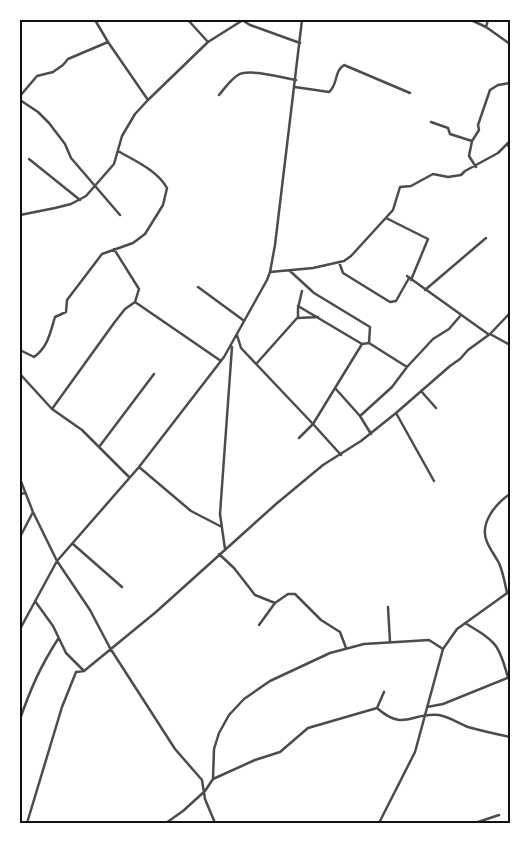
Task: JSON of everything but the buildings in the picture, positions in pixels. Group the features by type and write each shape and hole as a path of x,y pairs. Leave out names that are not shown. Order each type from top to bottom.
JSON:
{"street":[{"path":"95,20 148,100"},
{"path":"188,20 208,42"},
{"path":"20,215 55,208 80,200 86,196 114,164 127,126 148,100 208,42 242,20 250,25 300,43"},
{"path":"20,629 57,561 139,467 221,361 232,345 243,320 260,294 270,272 275,245 302,20"},
{"path":"471,20 486,27 510,44"},
{"path":"486,27 488,20"},
{"path":"108,42 68,59 53,72 37,76 20,98 49,123 65,144 71,158 120,215"},
{"path":"295,87 329,92 334,85 340,67 344,65 410,93"},
{"path":"219,95 231,80 240,73 248,72 296,80"},
{"path":"476,167 469,156 472,141 479,130 478,125 490,90 498,85 510,83"},
{"path":"431,122 448,128 450,134 472,141"},
{"path":"270,272 313,268 339,262 351,256 393,210 400,187 411,186 433,174 448,177 461,175 489,157 498,154 509,143"},
{"path":"509,143 510,151"},
{"path":"20,350 34,357 46,345 55,317 66,312 67,300 102,254 133,243 145,234 163,205 167,188 163,180 148,168 118,151"},
{"path":"30,158 80,200"},
{"path":"339,262 343,273 390,302 396,301 428,240 386,218"},
{"path":"425,290 486,238"},
{"path":"52,409 114,323 125,309 135,302 139,289 114,249"},
{"path":"290,271 314,293 370,327 369,343"},
{"path":"409,278 489,334 510,346"},
{"path":"198,287 243,320"},
{"path":"257,363 297,318 302,291"},
{"path":"135,302 221,361"},
{"path":"298,306 362,344 369,343 407,367"},
{"path":"27,823 76,672 84,671 156,612 270,509 323,465 371,434 489,334 510,313"},
{"path":"360,416 392,387 407,367 433,339 449,329 461,315"},
{"path":"297,318 319,318"},
{"path":"237,335 241,348 341,455"},
{"path":"299,438 313,424 362,344"},
{"path":"225,549 221,526 232,345"},
{"path":"20,374 52,409 82,430 129,478"},
{"path":"99,447 154,374"},
{"path":"336,388 360,416 371,434"},
{"path":"421,391 436,408"},
{"path":"396,413 434,481"},
{"path":"139,467 191,511 221,526"},
{"path":"20,479 33,512 57,561 90,610 110,648 175,749 202,780 205,791 204,799 216,823"},
{"path":"20,494 25,493"},
{"path":"379,823 415,752 436,667 443,649 457,629 509,592 499,563 487,542 484,532 493,509 502,499 510,494"},
{"path":"20,537 33,512"},
{"path":"73,544 122,587"},
{"path":"220,554 234,568 254,595 275,603"},
{"path":"259,625 275,603 288,594 295,594 316,616 340,632 346,648"},
{"path":"36,601 53,626 66,653 84,671"},
{"path":"388,607 390,642"},
{"path":"427,707 444,704 509,677 502,656 495,644 465,624"},
{"path":"20,719 32,685 42,664 58,639"},
{"path":"213,779 213,754 226,720 235,708 250,694 270,682 330,653 364,644 429,640 443,649"},
{"path":"377,708 384,692"},
{"path":"166,823 183,811 205,791 213,779 255,760 277,754 308,728 377,708"},
{"path":"377,708 386,716 396,721 438,715 450,718 466,726 510,737"},
{"path":"475,823 499,814"}]}
